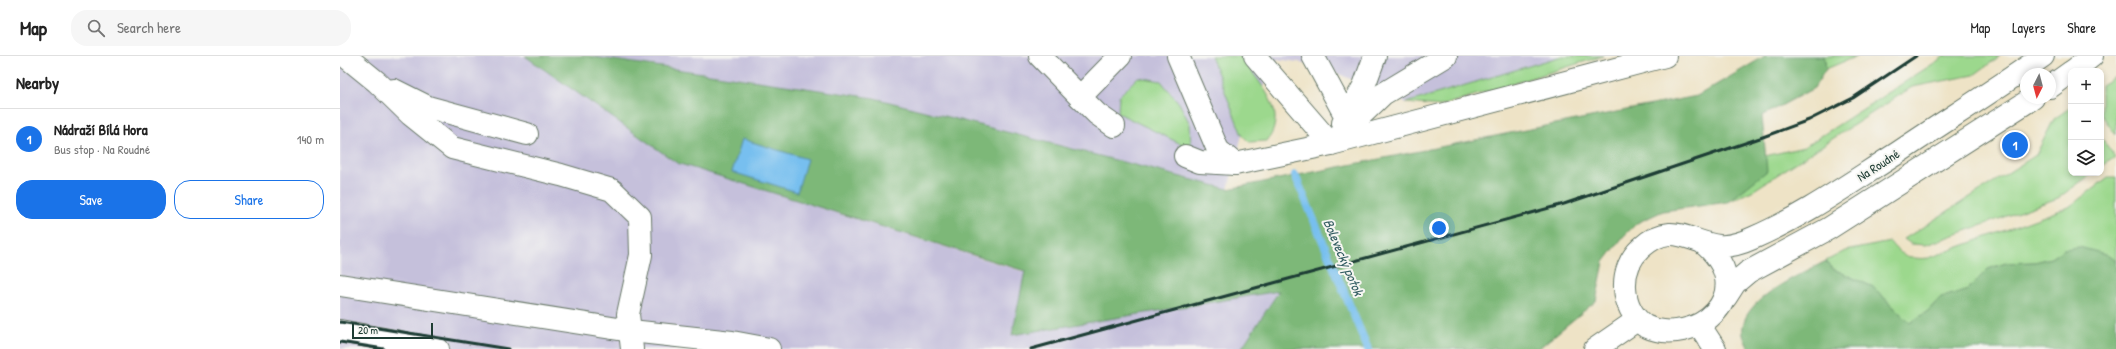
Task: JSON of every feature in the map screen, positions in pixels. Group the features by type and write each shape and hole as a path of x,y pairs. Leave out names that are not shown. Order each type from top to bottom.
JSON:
{"main road":[{"path":"345,56 377,82 411,115 452,148 561,175 612,190 640,217 641,255 628,314 631,340"},
{"path":"1040,56 1097,114 1114,126"},
{"path":"1080,97 1120,56"},
{"path":"1178,56 1218,150 1235,164"},
{"path":"1255,56 1331,144"},
{"path":"1314,56 1349,121"},
{"path":"1349,121 1375,56"},
{"path":"1331,144 1349,121 1383,94 1446,56"},
{"path":"1186,156 1200,162 1235,164 1331,144 1665,56"},
{"name":"Na Roudné","path":"2024,104 1828,229 1748,272 1735,282 1717,315 1702,329 1683,336 1673,336 1653,332 1637,320 1631,310 1624,289 1625,278 1633,257 1649,241 1664,235 1681,234 1702,242 1719,246 1732,246 1771,230 1861,176 2006,83 2043,56"},
{"path":"2077,68 2092,56"},
{"path":"2056,83 2068,75"},
{"path":"377,82 428,107 527,134"},
{"name":"Na Roudné","path":"1702,242 1713,250 1724,270 1727,287 1726,297"},
{"path":"340,286 631,340 732,342 769,349"},
{"path":"1595,349 1637,320"},
{"path":"1702,329 1716,349"},
{"path":"340,331 438,349"}],"shaded area":[{"path":"340,56 525,56 677,163 1025,272 1012,335 1279,291 1241,349 340,349"},
{"path":"586,56 1562,56 1406,103 1318,65 1277,59 1242,135 1228,189 874,98"}],"green space":[{"path":"525,56 586,56 874,98 1228,189 1697,96 1765,56 1824,56 1826,69 1814,88 1762,116 1767,171 1728,202 1663,211 1637,223 1623,237 1604,262 1596,301 1538,349 1241,349 1279,291 1012,335 1025,271 677,163"},
{"path":"1211,56 1240,56 1264,89 1270,99 1275,118 1273,131 1267,141 1249,142 1242,135"},
{"path":"1562,56 1603,56 1440,106 1406,103"},
{"path":"1824,56 1857,56 1826,69"},
{"path":"1945,56 2000,56 1974,75 1912,87 1754,190 1728,202 1766,171 1765,156 1804,147"},
{"path":"1138,77 1161,81 1179,103 1190,124 1191,149 1118,113 1119,96"},
{"path":"2113,78 2116,78 2116,135 2104,118 2104,83"},
{"path":"2068,109 2068,176 2089,176 2058,198 1926,245 1911,244 1904,239 2036,155 2054,119"},
{"path":"2104,141 2115,157 2104,165"},
{"path":"2108,177 2116,177 2116,261 2105,254 2064,249 2051,258 2035,262 2006,263 1988,269 1966,291 1941,297 1928,311 1910,323 1873,287 1831,268 1826,261 1845,251 1890,242 1898,251 1907,256 1912,258 1929,258 2069,207"},
{"path":"2079,247 2105,254 2116,261 2116,349 1749,349 1743,335 1744,322 1750,310 1760,300 1788,281 1826,261 1831,268 1873,287 1910,323 1928,311 1941,297 1966,291 1988,269 2006,263 2035,262 2051,258 2064,249"}],"water":[{"path":"742,139 807,159 797,192 732,172"}],"waterway":[{"name":"Bolevecký potok","path":"1295,175 1368,349"}],"railway":[{"path":"1031,349 1564,204 1809,120 1853,98 1916,56"},
{"path":"340,322 508,349"},
{"path":"340,342 384,349"}],"place":[{"name":"Nádraží Bílá Hora","path":"2015,145"}]}
